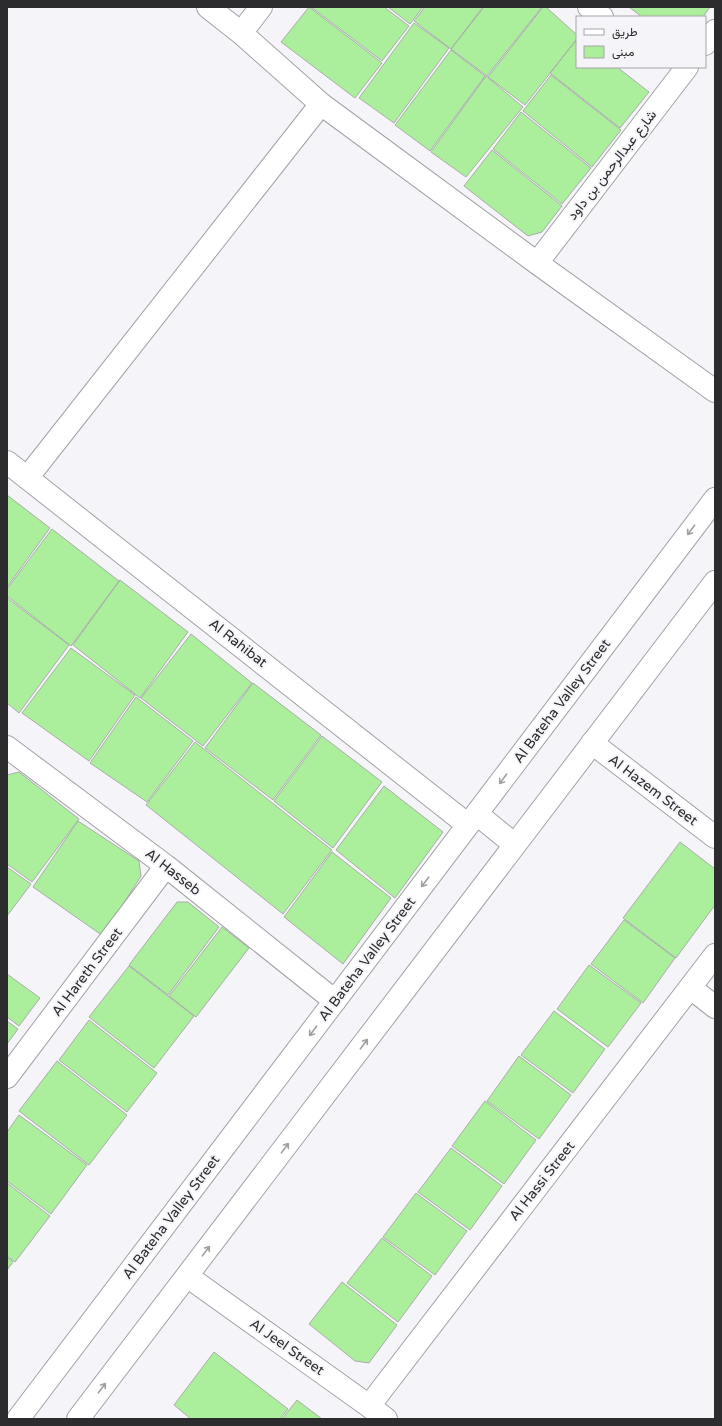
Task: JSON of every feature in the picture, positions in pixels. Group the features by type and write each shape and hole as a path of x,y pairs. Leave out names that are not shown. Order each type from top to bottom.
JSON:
{"street":[{"path":"208,7 241,32 321,104 536,263 715,391"},
{"path":"241,32 262,7"},
{"path":"589,7 601,16"},
{"path":"706,43 715,31"},
{"name":"شارع عبدالرحمن بن داود","path":"536,263 678,70"},
{"path":"27,478 321,104"},
{"name":"Al Rahibat","path":"7,462 472,819 515,845"},
{"name":"Al Bateha Valley Street","path":"18,1419 715,499"},
{"path":"78,1419 715,582"},
{"name":"Al Hazem Street","path":"592,744 715,837"},
{"name":"Al Hasseb","path":"7,747 166,866 335,1001"},
{"name":"Al Hareth Street","path":"7,1077 166,866"},
{"name":"Al Hassi Street","path":"369,1406 715,955"},
{"path":"690,988 715,1007"},
{"name":"Al Jeel Street","path":"187,1276 386,1419"}],"building":[{"path":"309,7 382,63 355,98 281,42"},
{"path":"311,7 384,7 409,26 382,61"},
{"path":"388,7 423,7 410,24"},
{"path":"425,7 483,7 451,49 414,21"},
{"path":"484,7 542,7 487,76 451,49"},
{"path":"543,7 546,7 576,34 576,40 525,105 488,77"},
{"path":"629,7 710,7 704,16 641,16"},
{"path":"414,23 449,48 394,123 359,98"},
{"path":"576,40 576,68 618,68 649,92 620,128 550,73"},
{"path":"451,50 485,76 430,151 395,125"},
{"path":"551,75 621,130 592,167 523,111"},
{"path":"486,76 523,107 466,177 431,152"},
{"path":"521,112 591,168 562,204 493,149"},
{"path":"492,150 562,206 542,232 528,236 464,186"},
{"path":"7,495 50,528 7,587"},
{"path":"52,529 119,581 71,646 7,596 7,589"},
{"path":"120,580 188,632 140,698 73,645"},
{"path":"7,598 69,645 19,713 7,703"},
{"path":"191,634 252,683 203,746 141,698"},
{"path":"71,648 135,695 89,761 22,713"},
{"path":"253,683 321,735 273,800 205,748"},
{"path":"136,697 193,741 147,802 90,763"},
{"path":"322,736 382,782 333,848 274,801"},
{"path":"195,742 332,850 283,914 146,805"},
{"path":"19,772 79,819 32,882 7,864 7,775"},
{"path":"384,786 443,832 395,898 336,850"},
{"path":"78,821 139,861 141,876 103,936 33,887"},
{"path":"680,842 715,869 715,905 676,958 623,918"},
{"path":"332,852 391,898 343,964 284,917"},
{"path":"7,867 31,884 7,916"},
{"path":"177,902 188,902 219,927 168,995 129,965"},
{"path":"624,920 675,958 643,1003 591,964"},
{"path":"222,927 249,948 196,1017 169,996"},
{"path":"589,965 641,1003 608,1047 557,1009"},
{"path":"129,966 194,1016 154,1068 89,1017"},
{"path":"7,974 40,998 19,1026 7,1017"},
{"path":"554,1011 605,1049 573,1093 521,1055"},
{"path":"89,1020 157,1073 127,1112 59,1060"},
{"path":"7,1021 18,1029 7,1044"},
{"path":"519,1056 571,1095 539,1139 487,1101"},
{"path":"57,1061 127,1115 89,1165 19,1111"},
{"path":"485,1101 536,1140 504,1184 452,1146"},
{"path":"19,1115 87,1165 51,1214 7,1181 7,1132"},
{"path":"451,1148 502,1186 470,1230 418,1192"},
{"path":"7,1183 50,1216 15,1262 7,1256"},
{"path":"416,1193 467,1231 435,1275 383,1237"},
{"path":"382,1238 432,1276 398,1322 347,1283"},
{"path":"7,1257 13,1262 7,1270"},
{"path":"342,1282 397,1325 369,1363 355,1361 309,1324"},
{"path":"214,1352 288,1409 280,1419 191,1419 174,1405"},
{"path":"297,1400 322,1419 282,1419"}]}
